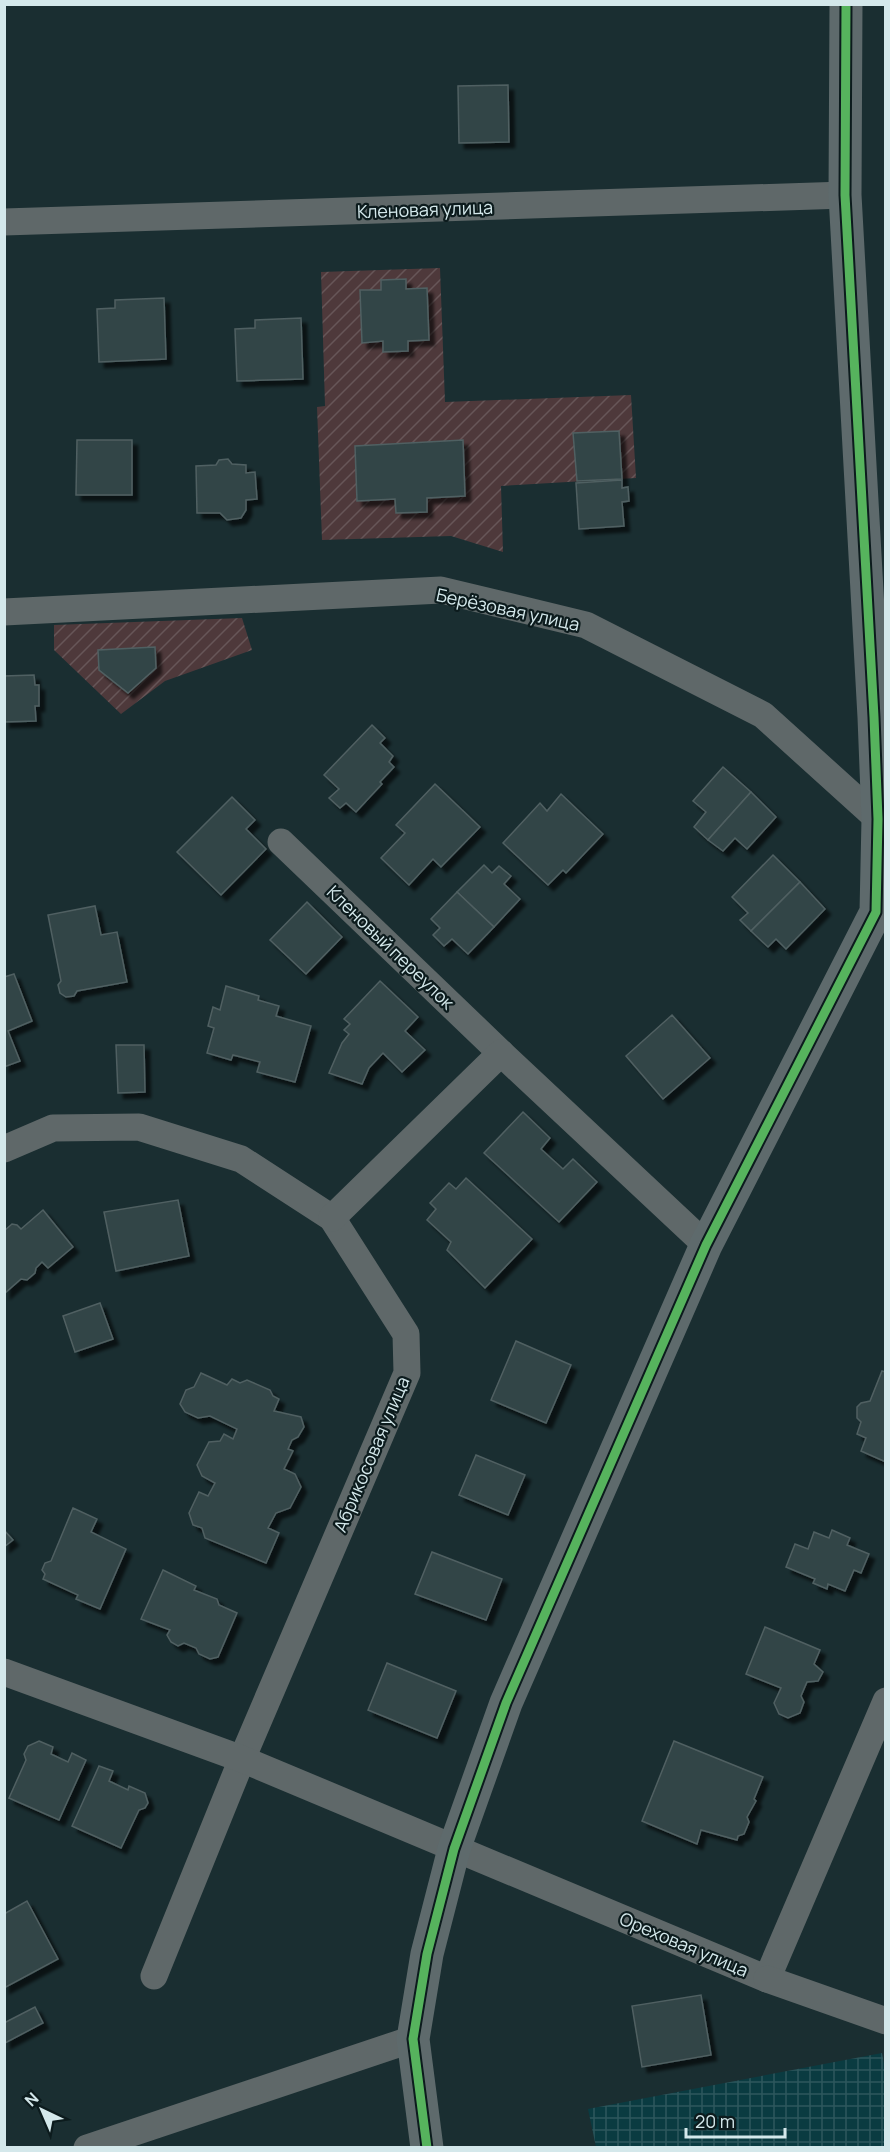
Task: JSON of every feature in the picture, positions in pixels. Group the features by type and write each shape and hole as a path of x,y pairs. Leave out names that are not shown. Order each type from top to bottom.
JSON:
{"street":[{"path":"427,2148 413,2039 427,1954 454,1849 506,1703 706,1245 876,912 880,717 845,195 846,4"},
{"name":"Кленовая улица","path":"4,222 845,195"},
{"name":"Берёзовая улица","path":"4,612 441,590 586,625 763,715 878,819"},
{"name":"Кленовый переулок","path":"281,842 706,1245"},
{"path":"332,1218 501,1053"},
{"name":"Абрикосовая улица","path":"4,1149 53,1128 139,1127 241,1159 332,1218 406,1334 407,1372 242,1759 154,1976"},
{"path":"4,1672 242,1759 454,1849"},
{"name":"Ореховая улица","path":"454,1849 767,1979 885,1701"},
{"path":"767,1979 885,2021"},
{"path":"87,2148 413,2039"}],"shaded area":[{"path":"440,268 445,402 631,395 636,478 501,486 503,552 451,536 322,540 317,407 325,406 321,272"},
{"path":"242,618 252,650 165,681 121,714 54,650 54,625"},
{"path":"882,2053 886,2074 885,2147 596,2147 588,2109"}],"building":[{"path":"508,85 509,142 459,143 458,86"},
{"path":"406,279 406,289 427,288 429,340 408,341 408,351 383,352 383,341 362,343 360,290 381,290 381,280"},
{"path":"164,298 166,359 99,362 97,309 115,308 115,300"},
{"path":"301,318 303,379 237,381 235,329 255,328 255,320"},
{"path":"619,431 622,479 577,481 573,433"},
{"path":"77,440 132,440 132,495 76,495"},
{"path":"463,440 465,496 427,498 427,512 396,513 395,499 357,501 355,446"},
{"path":"228,459 232,464 246,465 246,473 255,472 257,499 246,500 246,510 241,518 227,520 220,513 197,513 196,466 216,465 219,460"},
{"path":"622,480 622,488 628,487 629,501 622,502 624,526 579,529 576,483"},
{"path":"155,647 156,668 128,693 99,670 98,650"},
{"path":"34,675 35,685 39,685 39,706 35,706 36,721 4,722 4,676"},
{"path":"372,725 385,738 380,743 393,756 389,762 394,767 356,812 346,803 340,808 329,798 339,789 324,775"},
{"path":"723,767 751,792 708,840 694,827 706,812 693,801"},
{"path":"435,784 480,827 441,867 433,859 409,885 381,858 405,833 396,825"},
{"path":"751,792 776,817 747,849 735,838 723,851 708,840"},
{"path":"561,794 603,834 566,873 563,870 548,885 503,843 540,803 547,811"},
{"path":"232,797 255,820 246,829 266,849 221,895 177,852"},
{"path":"773,855 800,882 751,931 740,920 748,913 732,897"},
{"path":"484,865 492,873 499,866 511,876 504,884 520,899 494,927 457,892"},
{"path":"800,882 825,909 786,949 776,939 768,947 751,931"},
{"path":"457,892 494,927 468,954 452,939 444,946 433,935 440,928 431,919"},
{"path":"307,902 342,937 306,974 270,940"},
{"path":"95,906 101,935 117,932 127,982 77,991 74,996 66,997 60,993 58,985 61,981 48,915"},
{"path":"14,974 32,1021 8,1031 20,1061 4,1067 4,977"},
{"path":"380,981 418,1017 405,1031 425,1050 402,1072 383,1053 369,1068 362,1084 329,1073 342,1043 349,1034 344,1030 350,1024 344,1019"},
{"path":"226,986 259,996 258,1000 279,1006 276,1016 311,1026 295,1082 257,1072 260,1062 233,1055 231,1060 207,1053 214,1028 208,1026 213,1007 220,1010"},
{"path":"672,1015 710,1058 663,1099 626,1056"},
{"path":"116,1045 144,1045 145,1092 118,1093"},
{"path":"523,1112 550,1138 541,1149 563,1169 573,1159 597,1182 559,1222 484,1153"},
{"path":"466,1178 532,1239 485,1288 447,1250 451,1242 427,1220 436,1209 430,1203 449,1183 456,1189"},
{"path":"178,1200 189,1256 116,1271 104,1212"},
{"path":"43,1210 73,1247 48,1268 42,1262 27,1280 21,1279 5,1293 4,1231 12,1224 21,1229"},
{"path":"100,1303 113,1339 75,1352 63,1316"},
{"path":"516,1341 571,1365 546,1423 491,1400"},
{"path":"882,1371 886,1372 886,1462 861,1451 866,1438 857,1434 861,1422 857,1418 857,1407 861,1403 870,1401"},
{"path":"201,1373 227,1385 232,1379 240,1383 247,1380 270,1390 273,1396 279,1399 274,1411 301,1417 304,1427 298,1437 292,1440 288,1449 293,1451 284,1469 295,1474 301,1487 290,1508 276,1513 268,1528 279,1533 266,1563 205,1538 202,1528 193,1525 189,1513 199,1492 208,1496 215,1483 202,1476 197,1465 209,1442 220,1441 224,1434 233,1439 237,1429 210,1416 198,1418 185,1412 180,1404 186,1390 194,1387"},
{"path":"476,1455 525,1475 508,1515 459,1495"},
{"path":"73,1508 97,1519 91,1532 126,1549 100,1609 76,1599 78,1595 43,1579 45,1574 42,1570 45,1563 51,1561"},
{"path":"4,1530 13,1540 4,1547"},
{"path":"832,1530 850,1538 847,1545 869,1554 861,1573 854,1570 845,1591 828,1584 827,1589 813,1583 815,1579 786,1567 795,1544 808,1549 814,1532 829,1538"},
{"path":"432,1552 502,1579 486,1620 415,1594"},
{"path":"163,1570 196,1586 194,1590 217,1599 219,1605 237,1613 218,1657 210,1659 199,1654 196,1648 184,1643 178,1646 171,1642 167,1635 170,1630 141,1619"},
{"path":"765,1627 820,1650 814,1664 823,1672 818,1681 807,1682 801,1696 804,1702 800,1713 788,1718 779,1714 774,1703 781,1688 746,1674"},
{"path":"387,1663 456,1691 437,1738 368,1710"},
{"path":"39,1741 53,1747 51,1754 68,1762 72,1753 86,1760 59,1820 9,1798 26,1760 24,1754 28,1746"},
{"path":"674,1741 763,1777 754,1799 756,1801 747,1817 749,1822 744,1834 738,1836 737,1840 701,1830 697,1844 642,1821"},
{"path":"99,1766 113,1771 109,1781 128,1790 129,1786 145,1793 148,1803 145,1808 139,1810 121,1848 72,1826"},
{"path":"27,1901 58,1959 4,1988 4,1914"},
{"path":"701,1995 711,2055 642,2067 632,2006"},
{"path":"35,2007 43,2023 5,2043 4,2023"}],"cycle path":[{"path":"427,2148 413,2039 427,1954 454,1849 506,1703 706,1245 876,912 878,819 874,717 845,195 846,4"}]}
